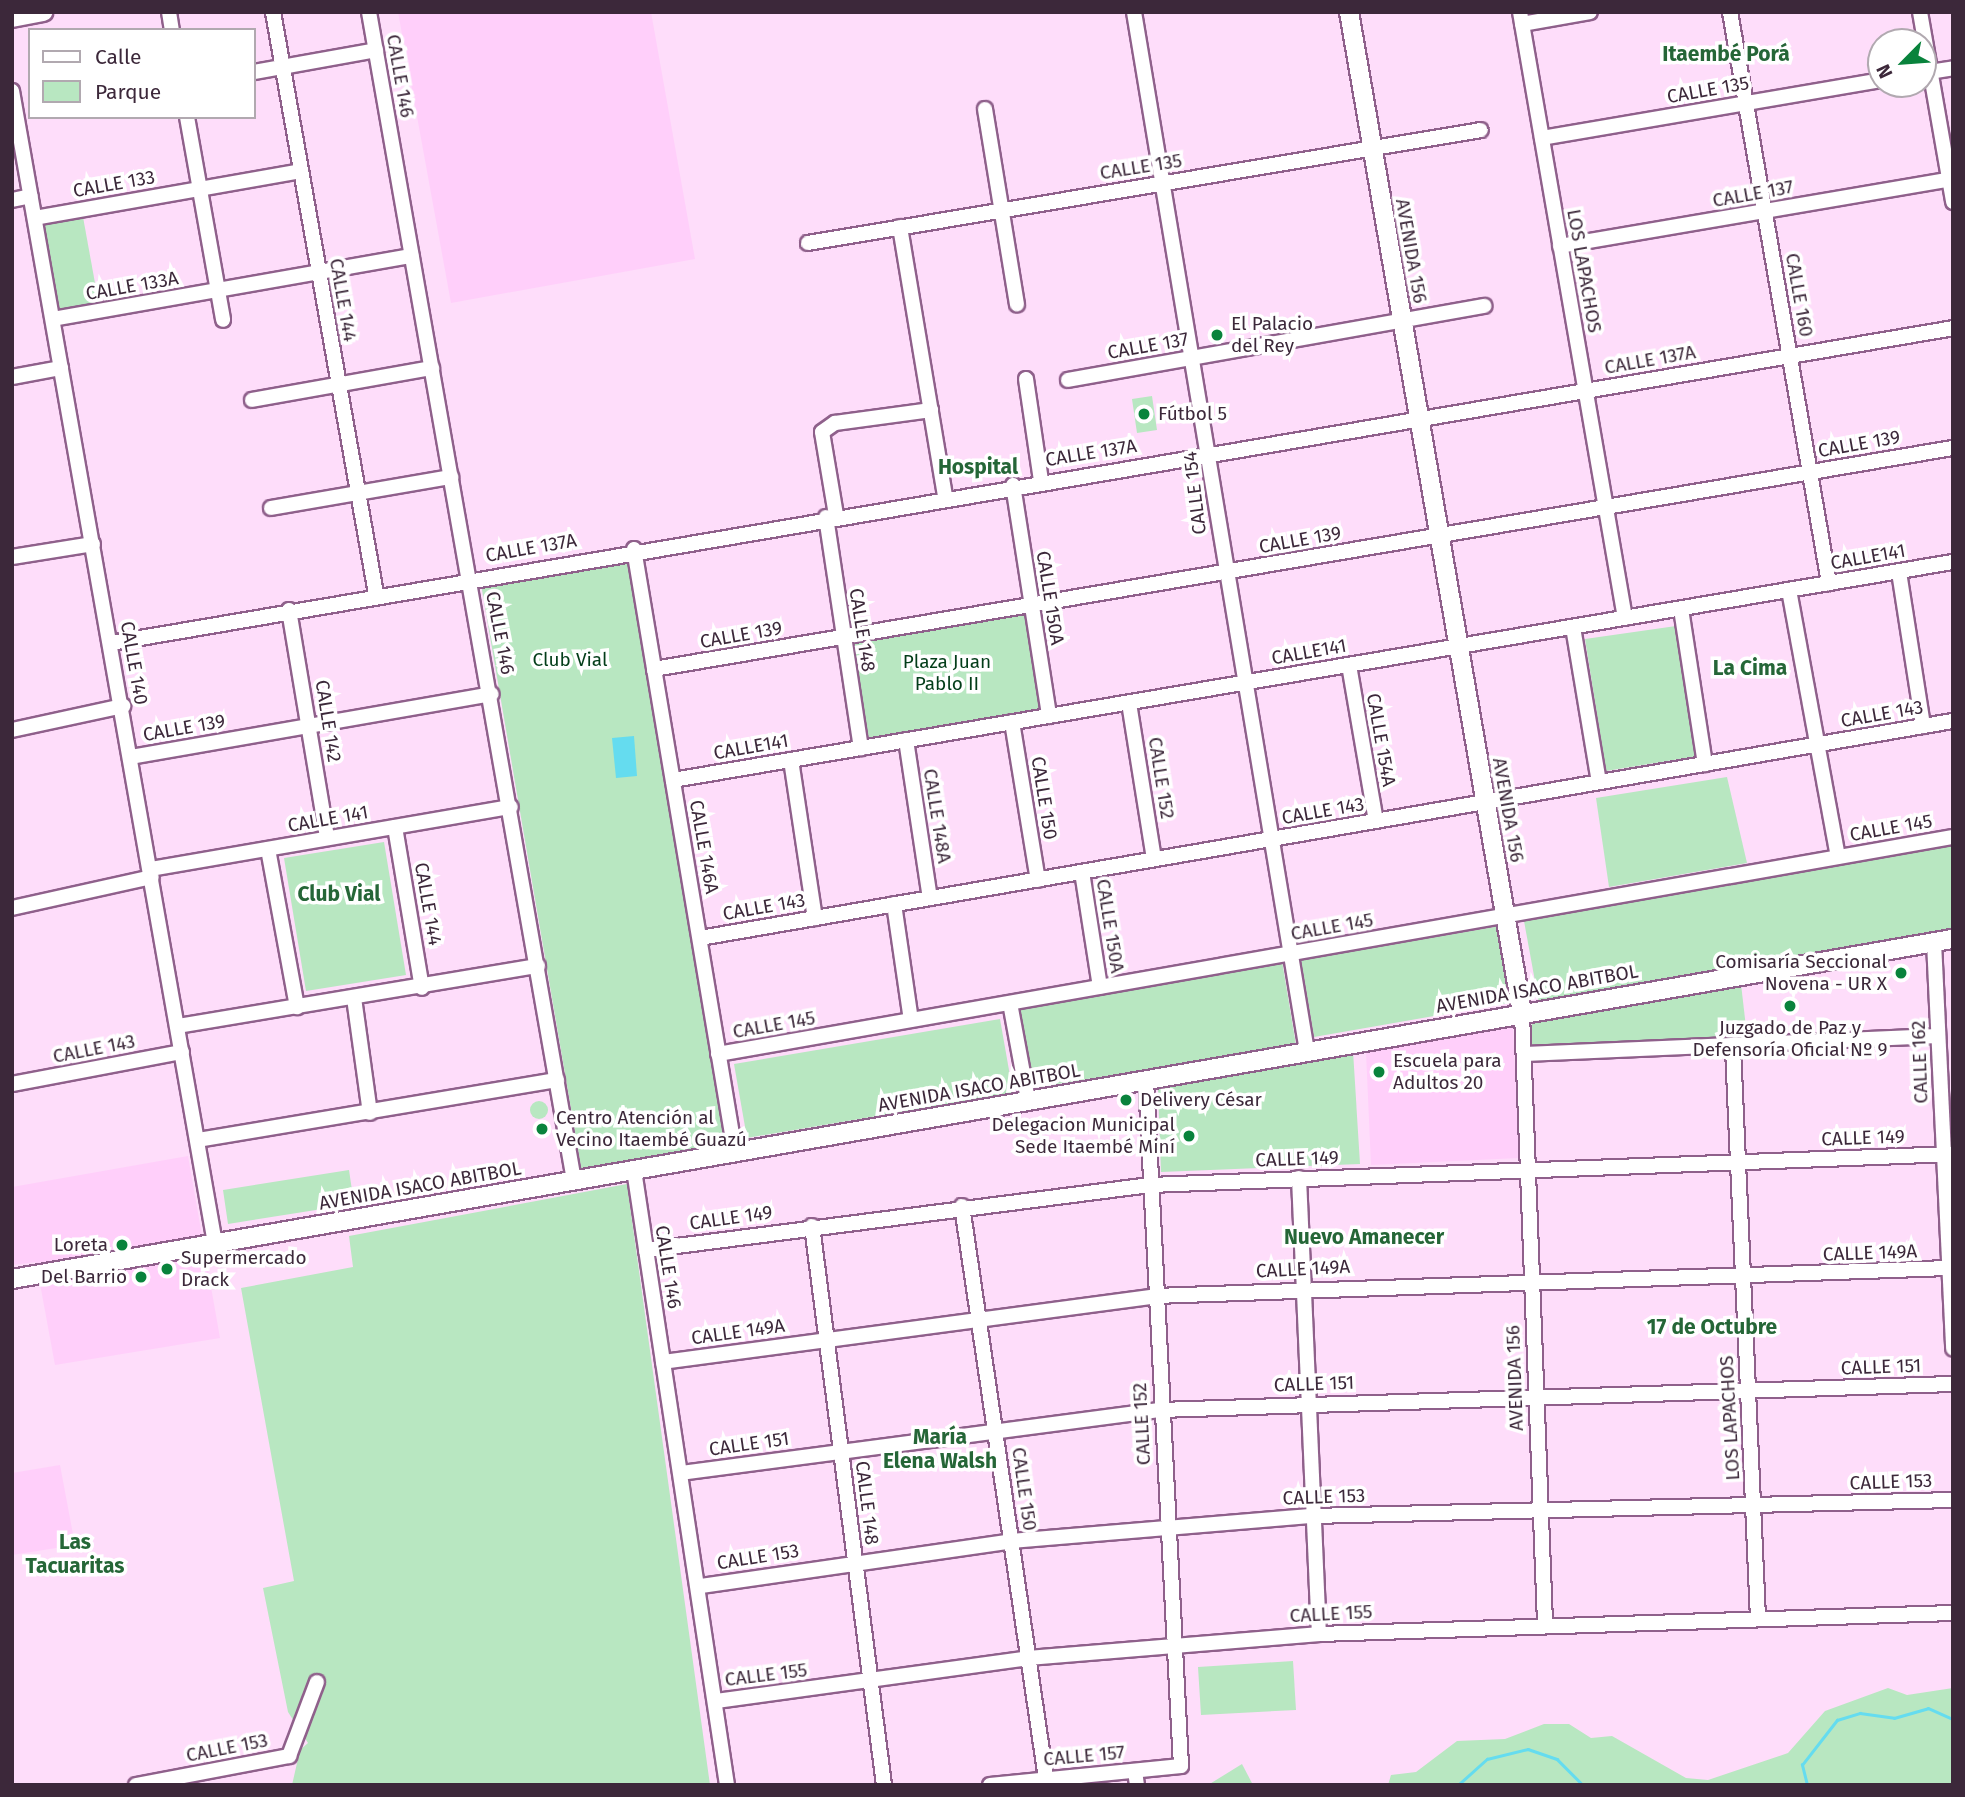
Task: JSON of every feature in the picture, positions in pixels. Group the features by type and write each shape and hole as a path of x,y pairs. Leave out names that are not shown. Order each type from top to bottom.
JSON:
{"main road":[{"path":"12,18 43,12"},
{"name":"AVENIDA 156","path":"1349,12 1522,1013"},
{"name":"AVENIDA ISACO ABITBOL","path":"12,1279 1953,939"}],"street":[{"name":"CALLE 144","path":"273,12 376,594"},
{"name":"CALLE 146","path":"369,12 492,694 574,1180"},
{"name":"CALLE 154","path":"1134,12 1195,357 1225,572 1307,1051"},
{"path":"1521,18 1590,12"},
{"name":"CALLE 160","path":"1730,12 1829,583"},
{"name":"LOS LAPACHOS","path":"1521,18 1625,618"},
{"path":"256,72 376,50"},
{"name":"CALLE 135","path":"1542,138 1867,82"},
{"name":"CALLE 140","path":"12,91 23,113 31,196 215,1243"},
{"path":"1933,98 1951,180 1953,202"},
{"path":"985,108 999,211 1017,304"},
{"path":"187,119 223,320"},
{"name":"CALLE 135","path":"808,243 1481,130"},
{"name":"CALLE 133","path":"35,218 301,171"},
{"name":"CALLE 137","path":"1560,246 1951,180"},
{"path":"12,200 31,196"},
{"path":"900,227 945,496"},
{"name":"CALLE 133A","path":"52,319 412,256"},
{"name":"CALLE 137","path":"1068,380 1484,306"},
{"name":"CALLE 137A","path":"111,643 634,549 1041,480 1209,455 1953,328"},
{"path":"12,377 61,368"},
{"path":"252,400 432,368"},
{"path":"1026,379 1041,480"},
{"name":"CALLE 148","path":"861,748 844,637 822,432 835,423 931,410"},
{"name":"CALLE 139","path":"654,669 1953,448"},
{"path":"271,508 452,477"},
{"name":"CALLE 150A","path":"1013,485 1049,716"},
{"path":"12,558 93,544"},
{"name":"CALLE 146A","path":"634,549 735,1152"},
{"name":"CALLE141","path":"673,780 1953,562"},
{"path":"1899,572 1923,726"},
{"path":"1788,590 1838,857"},
{"path":"1681,609 1705,764"},
{"name":"CALLE 142","path":"289,610 327,838"},
{"path":"1573,627 1599,782"},
{"name":"CALLE 154A","path":"1349,665 1376,821"},
{"name":"CALLE 139","path":"131,757 492,694"},
{"name":"CALLE 152","path":"1129,703 1154,859"},
{"name":"CALLE 139","path":"12,730 122,706"},
{"name":"CALLE 143","path":"700,938 1953,721"},
{"name":"CALLE 150","path":"1012,722 1038,880"},
{"name":"CALLE 148A","path":"906,740 930,898"},
{"path":"791,760 815,918"},
{"name":"CALLE 141","path":"12,908 151,873 268,849 511,807"},
{"name":"CALLE 144","path":"395,827 422,988"},
{"name":"CALLE 145","path":"719,1054 1953,837"},
{"path":"268,849 297,1007"},
{"name":"CALLE 150A","path":"1082,872 1100,987"},
{"path":"894,904 911,1020"},
{"name":"CALLE 162","path":"1934,942 1938,1036 1948,1154 1953,1349"},
{"path":"178,1026 422,988 538,966"},
{"path":"354,998 370,1113"},
{"path":"1010,1003 1028,1100"},
{"name":"AVENIDA 156","path":"1522,1013 1545,1624"},
{"path":"1525,1054 1733,1048 1938,1036"},
{"name":"LOS LAPACHOS","path":"1733,1048 1758,1618"},
{"name":"CALLE 143","path":"12,1084 182,1052"},
{"name":"CALLE 152","path":"1146,1079 1160,1410 1181,1766"},
{"path":"198,1140 557,1080"},
{"name":"CALLE 149","path":"646,1250 962,1206 1150,1185 1529,1168 1948,1154"},
{"name":"CALLE 146","path":"634,1170 701,1586 727,1785"},
{"path":"1299,1178 1319,1634"},
{"name":"CALLE 150","path":"962,1206 1046,1778"},
{"name":"CALLE 148","path":"813,1226 884,1785"},
{"name":"CALLE 149A","path":"663,1363 1155,1296 1303,1287 1533,1279 1743,1277 1949,1268"},
{"name":"CALLE 151","path":"681,1473 995,1429 1160,1410 1537,1394 1953,1384"},
{"name":"CALLE 153","path":"701,1586 1012,1541 1312,1516 1953,1500"},
{"name":"CALLE 155","path":"716,1701 1029,1658 1174,1644 1319,1634 1545,1624 1953,1613"},
{"name":"CALLE 153","path":"136,1785 289,1756 317,1682"},
{"name":"CALLE 157","path":"990,1785 1046,1778 1136,1778 1181,1766"}],"shaded area":[{"path":"398,12 651,12 695,259 451,303"},
{"path":"1513,1027 1519,1158 1371,1165 1366,1052"},
{"path":"188,1156 220,1338 55,1365 36,1262 12,1265 12,1187"},
{"path":"60,1465 75,1545 12,1555 12,1473"}],"green space":[{"path":"83,217 99,305 58,312 42,224"},
{"name":"Fútbol 5","path":"1152,396 1157,430 1137,433 1132,399"},
{"name":"Club Vial","path":"630,559 727,1144 582,1173 481,584"},
{"name":"Plaza Juan Pablo II","path":"1024,608 1042,708 869,739 851,638"},
{"path":"1676,626 1698,756 1606,771 1585,639"},
{"path":"1727,777 1747,863 1609,887 1596,798"},
{"path":"384,842 406,975 306,991 284,858"},
{"path":"1953,844 1953,929 1539,1003 1524,921"},
{"path":"1500,926 1514,1002 1314,1037 1301,960"},
{"path":"1282,961 1296,1045 1033,1088 1019,1005"},
{"path":"1741,984 1747,1036 1531,1045 1532,1021"},
{"path":"1000,1019 1013,1093 747,1138 734,1064"},
{"path":"1353,1051 1360,1164 1161,1172 1158,1089"},
{"path":"539,1101 545,1104 548,1110 545,1116 539,1119 533,1116 530,1110 533,1104"},
{"path":"349,1170 354,1204 228,1224 223,1190"},
{"path":"627,1184 710,1785 292,1785 300,1750 308,1743 288,1712 263,1588 294,1581 241,1288 353,1267 349,1236"},
{"path":"1293,1661 1296,1710 1201,1715 1198,1667"},
{"path":"1888,1688 1907,1695 1953,1688 1953,1785 1388,1785 1391,1775 1416,1772 1457,1741 1505,1739 1544,1724 1569,1724 1591,1738 1612,1736 1686,1778 1708,1780 1788,1753 1825,1711"},
{"path":"1242,1764 1253,1785 1208,1785"}],"water":[{"path":"634,736 637,776 616,778 612,738"}],"waterway":[{"path":"1807,1785 1802,1765 1837,1720 1860,1713 1894,1718 1928,1708 1953,1719"},
{"path":"1458,1785 1487,1759 1528,1749 1557,1759 1583,1785"}],"place":[{"name":"El Palacio del Rey","path":"1217,335"},
{"name":"Fútbol 5","path":"1144,414"},
{"name":"Comisaría Seccional Novena - UR X","path":"1901,973"},
{"name":"Juzgado de Paz y Defensoría Oficial Nº 9","path":"1790,1006"},
{"name":"Escuela para Adultos 20","path":"1379,1072"},
{"name":"Delivery César","path":"1126,1100"},
{"name":"Centro Atención al Vecino Itaembé Guazú","path":"542,1129"},
{"name":"Delegacion Municipal Sede Itaembé Miní","path":"1189,1136"},
{"name":"Loreta","path":"122,1245"},
{"name":"Supermercado Drack","path":"167,1269"},
{"name":"Del Barrio","path":"141,1277"}],"district":[{"name":"Itaembé Porá","path":"1726,54"},
{"name":"Hospital","path":"978,467"},
{"name":"La Cima","path":"1750,668"},
{"name":"Club Vial","path":"339,894"},
{"name":"Nuevo Amanecer","path":"1364,1237"},
{"name":"17 de Octubre","path":"1712,1327"},
{"name":"María Elena Walsh","path":"940,1449"},
{"name":"Las Tacuaritas","path":"75,1554"}]}
